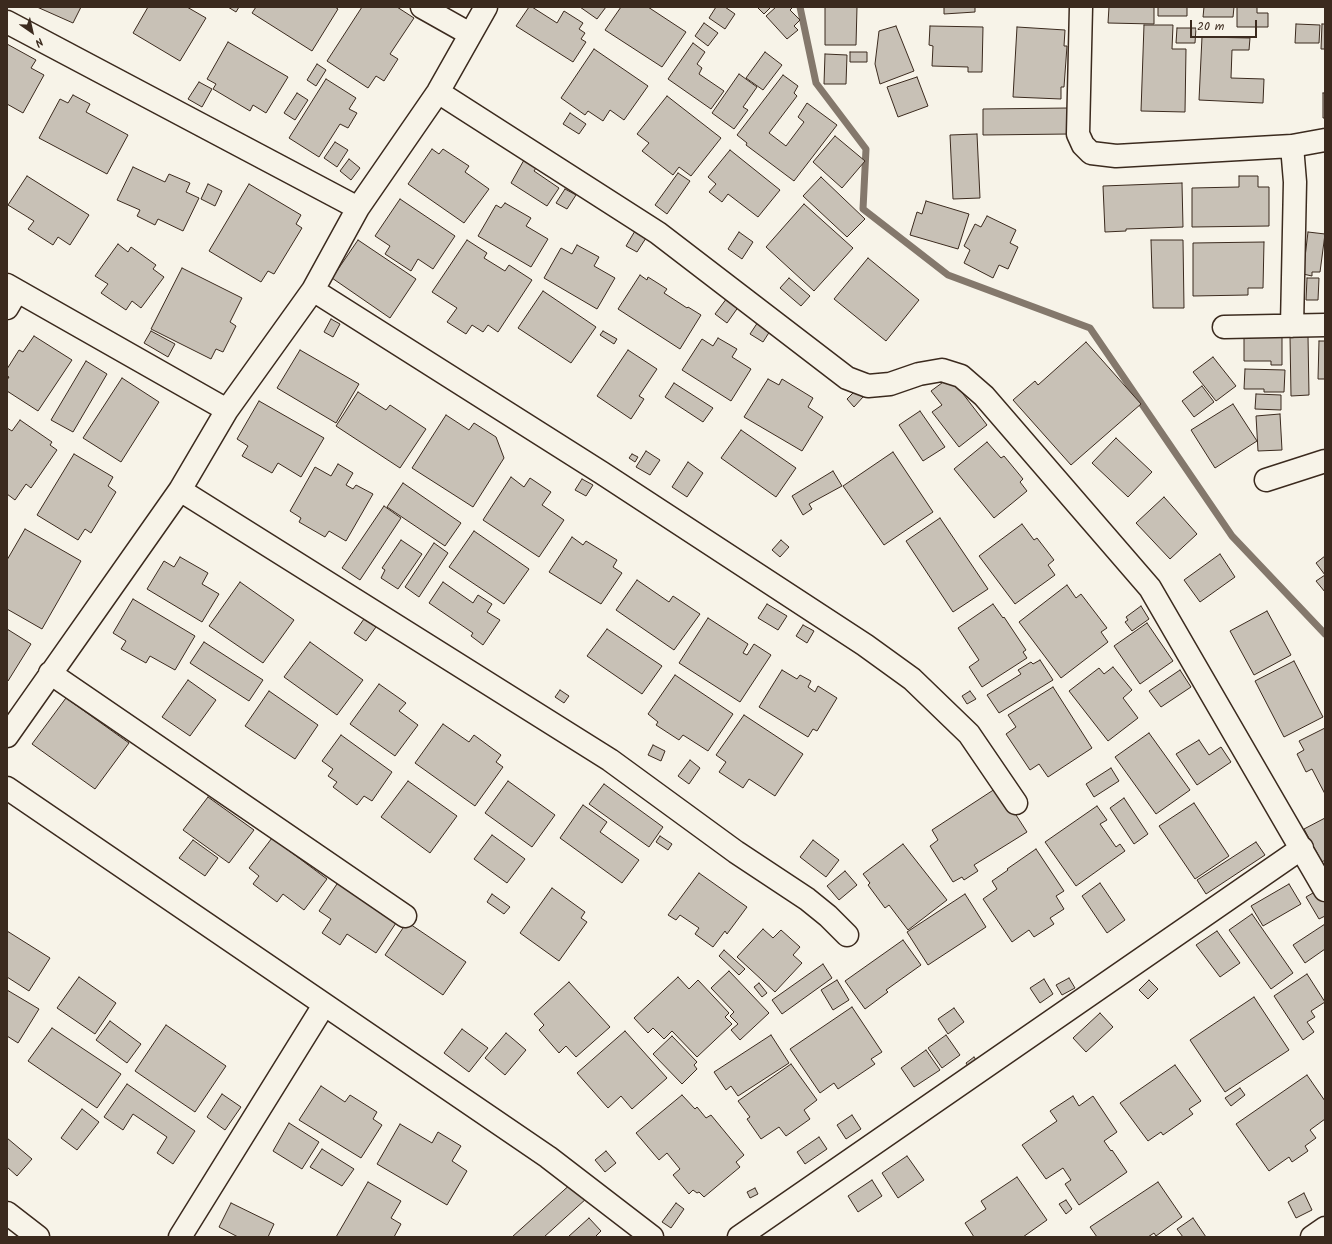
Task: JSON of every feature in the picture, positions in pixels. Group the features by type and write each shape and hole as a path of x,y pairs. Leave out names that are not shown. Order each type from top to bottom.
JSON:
{"street":[{"path":"422,7 470,34"},
{"path":"7,736 180,490 227,410 313,290 358,208 438,92 486,7"},
{"path":"1081,7 1078,134 1083,145 1091,152 1116,156 1292,146 1325,140"},
{"path":"7,22 358,208"},
{"path":"438,92 658,233 847,378 868,386 890,384 919,374 942,370 961,376 984,396 1150,588 1325,890"},
{"path":"1292,146 1296,182 1292,326"},
{"path":"313,290 602,473 865,645 906,675 969,734 1016,803"},
{"path":"10,295 227,410"},
{"path":"1224,327 1325,325"},
{"path":"1266,480 1325,461"},
{"path":"180,490 610,760 736,852 807,899 828,916 847,935"},
{"path":"50,673 405,916"},
{"path":"7,788 548,1157 652,1237"},
{"path":"740,1237 1302,848"},
{"path":"180,1237 324,1005"},
{"path":"7,1213 38,1237"},
{"path":"1312,1237 1325,1228"}],"building":[{"path":"37,7 81,7 73,23"},
{"path":"148,7 187,7 206,18 180,61 133,33"},
{"path":"228,7 239,7 236,12"},
{"path":"256,7 335,7 338,9 312,51 252,13"},
{"path":"362,7 397,7 414,18 390,54 398,59 384,81 376,76 368,88 327,61"},
{"path":"529,7 532,7 557,23 564,11 583,23 579,29 585,33 581,39 586,42 573,62 516,26"},
{"path":"580,7 606,7 597,19"},
{"path":"621,7 648,7 686,32 662,67 605,30"},
{"path":"716,7 725,7 735,14 725,29 709,18"},
{"path":"757,7 771,7 764,14"},
{"path":"776,7 793,7 790,10 800,20 794,26 798,30 787,39 766,16"},
{"path":"825,7 857,7 856,45 825,45"},
{"path":"944,7 975,7 975,12 944,14"},
{"path":"1109,7 1154,7 1154,24 1108,23"},
{"path":"1158,7 1187,7 1187,16 1158,16"},
{"path":"1204,7 1234,7 1233,17 1203,17"},
{"path":"1237,7 1257,7 1257,13 1268,13 1268,27 1237,27"},
{"path":"704,23 718,33 708,46 695,36"},
{"path":"1296,24 1320,25 1319,43 1295,43"},
{"path":"1322,24 1325,24 1325,49 1321,49"},
{"path":"1144,25 1173,25 1172,49 1186,49 1185,112 1141,111"},
{"path":"896,26 914,71 880,84 875,64 879,31"},
{"path":"930,26 983,27 982,72 968,72 968,67 932,66 933,46 929,45"},
{"path":"1017,27 1065,30 1064,46 1067,46 1064,87 1061,87 1061,99 1013,97"},
{"path":"1177,28 1196,28 1195,43 1176,43"},
{"path":"1202,37 1250,38 1249,50 1232,50 1231,78 1264,79 1263,103 1199,100"},
{"path":"228,42 288,77 266,113 253,105 250,111 213,89 216,84 207,79"},
{"path":"693,43 705,52 697,64 702,68 699,74 724,91 711,109 668,79"},
{"path":"7,44 36,60 31,68 44,75 23,113 7,104"},
{"path":"594,49 648,86 624,120 610,110 603,121 588,111 585,115 561,98"},
{"path":"765,52 782,65 763,90 746,78"},
{"path":"850,52 867,52 867,62 850,62"},
{"path":"825,54 847,55 846,84 824,84"},
{"path":"317,64 326,70 316,86 307,80"},
{"path":"739,74 757,87 743,107 748,110 734,129 712,113"},
{"path":"783,75 798,86 794,93 797,96 769,133 786,146 804,122 798,117 807,103 837,125 794,181 746,145 747,143 737,135"},
{"path":"917,77 928,106 898,117 887,87"},
{"path":"326,79 356,98 349,109 357,113 348,128 340,124 319,157 289,138"},
{"path":"199,82 212,89 202,107 188,99"},
{"path":"297,93 308,100 295,120 284,113"},
{"path":"1323,93 1325,93 1325,118 1323,118"},
{"path":"73,95 90,104 86,112 128,135 107,174 39,138 60,99 68,103"},
{"path":"667,96 721,138 691,176 679,167 673,175 642,151 649,143 637,134"},
{"path":"1069,108 1069,134 983,135 983,109"},
{"path":"570,113 586,124 579,134 563,124"},
{"path":"977,134 980,198 953,199 950,135"},
{"path":"835,136 865,161 842,188 813,162"},
{"path":"335,142 348,150 337,167 324,158"},
{"path":"432,149 439,154 443,149 469,166 465,172 489,189 464,223 408,184"},
{"path":"730,150 780,190 758,217 728,194 722,202 709,192 716,184 708,177"},
{"path":"349,159 360,168 351,180 340,171"},
{"path":"524,160 536,168 534,171 559,188 547,206 511,183"},
{"path":"133,167 165,182 169,174 190,183 186,192 199,198 183,231 158,219 155,225 137,216 140,210 117,200"},
{"path":"678,173 690,181 667,214 655,205"},
{"path":"27,176 89,215 70,245 58,237 53,245 28,229 34,221 8,205"},
{"path":"1239,176 1258,176 1258,187 1269,187 1269,226 1192,227 1192,188 1239,187"},
{"path":"821,177 865,219 847,237 803,196"},
{"path":"1182,183 1183,227 1126,229 1126,231 1105,232 1103,186"},
{"path":"208,184 222,191 215,206 201,199"},
{"path":"249,184 301,215 296,224 302,228 274,274 268,271 261,282 209,251"},
{"path":"565,189 576,195 567,209 556,203"},
{"path":"400,199 455,236 433,269 418,259 411,271 385,254 390,246 375,236"},
{"path":"926,201 969,214 958,249 910,235 917,212 922,214"},
{"path":"505,203 531,218 526,226 548,239 531,267 478,236 496,205 501,208"},
{"path":"804,204 853,248 814,291 766,247"},
{"path":"987,216 1016,230 1010,243 1018,247 1008,269 999,265 993,278 964,263 970,250 964,246 975,224 981,227"},
{"path":"635,231 646,238 637,252 626,246"},
{"path":"739,232 753,242 742,259 728,249"},
{"path":"1308,232 1325,234 1320,272 1312,272 1312,276 1303,274"},
{"path":"358,240 416,279 390,318 332,278"},
{"path":"467,240 487,253 484,258 505,271 509,265 532,280 498,332 488,325 483,332 472,325 466,334 447,322 457,308 432,292"},
{"path":"1151,240 1183,240 1184,308 1153,308"},
{"path":"1264,242 1263,288 1248,288 1248,295 1193,296 1193,243"},
{"path":"118,244 128,252 131,247 156,265 153,269 164,277 141,308 132,301 126,310 101,293 108,284 95,276"},
{"path":"577,245 599,257 594,266 615,278 597,309 544,278 561,248 572,254"},
{"path":"868,258 919,300 886,341 834,299"},
{"path":"182,268 242,298 230,322 236,326 223,352 216,349 211,359 151,329"},
{"path":"640,275 647,280 648,277 667,289 664,293 701,315 680,349 618,309"},
{"path":"789,278 810,296 801,306 780,288"},
{"path":"1307,278 1319,278 1318,300 1306,300"},
{"path":"543,291 596,327 571,363 518,328"},
{"path":"727,298 739,306 727,323 715,314"},
{"path":"331,319 340,324 333,337 324,332"},
{"path":"758,322 770,331 763,342 750,334"},
{"path":"151,331 175,344 168,357 144,343"},
{"path":"603,331 617,339 614,344 600,335"},
{"path":"1282,333 1282,365 1271,365 1271,361 1244,361 1244,334"},
{"path":"34,336 72,360 38,411 7,391 7,380 9,377 7,376 7,369 19,350 23,352"},
{"path":"1290,336 1308,336 1309,395 1291,396"},
{"path":"718,338 737,349 732,357 751,369 731,401 682,370 702,339 713,346"},
{"path":"1319,341 1325,341 1325,379 1318,379"},
{"path":"1086,342 1141,404 1071,465 1013,400 1035,381 1038,385"},
{"path":"300,350 359,384 336,423 277,388"},
{"path":"628,350 657,369 639,396 644,399 631,419 597,396"},
{"path":"1213,357 1236,386 1216,401 1193,372"},
{"path":"86,361 107,374 73,432 51,420"},
{"path":"1245,369 1285,370 1284,392 1264,392 1264,389 1244,389"},
{"path":"950,377 987,425 959,447 932,412 942,405 931,391"},
{"path":"122,378 159,402 121,462 83,438"},
{"path":"768,379 779,385 782,379 813,398 808,407 823,417 802,451 744,417"},
{"path":"674,383 713,408 703,422 665,397"},
{"path":"1202,386 1214,402 1194,417 1182,401"},
{"path":"856,390 863,397 854,407 847,399"},
{"path":"358,392 386,410 390,405 426,429 400,468 336,426"},
{"path":"1256,394 1281,395 1281,410 1255,409"},
{"path":"259,401 324,438 301,477 278,463 272,473 242,456 248,446 237,439"},
{"path":"1233,404 1257,441 1215,468 1191,430"},
{"path":"920,411 945,447 923,461 899,425"},
{"path":"1280,414 1282,450 1258,451 1256,416"},
{"path":"446,415 469,430 474,423 496,437 504,458 473,507 412,468"},
{"path":"20,420 52,442 50,445 57,450 31,488 26,484 15,500 7,494 7,428 12,431"},
{"path":"741,430 796,468 776,497 721,458"},
{"path":"1116,438 1152,472 1128,497 1092,463"},
{"path":"987,442 1001,458 1004,456 1023,479 1020,482 1027,491 994,518 954,469"},
{"path":"646,451 660,460 650,475 636,467"},
{"path":"893,452 933,512 884,545 843,486"},
{"path":"74,454 113,477 108,486 116,492 91,533 85,529 78,540 37,515"},
{"path":"632,454 638,457 635,462 629,458"},
{"path":"688,462 703,473 687,497 672,487"},
{"path":"338,464 353,473 346,485 353,489 356,485 373,494 346,541 329,531 325,537 299,522 301,518 290,511 315,467 331,476"},
{"path":"833,471 842,486 809,504 812,509 803,515 792,496"},
{"path":"511,477 524,487 530,478 551,492 542,505 564,520 539,557 483,520"},
{"path":"582,479 593,485 586,496 575,490"},
{"path":"403,483 461,523 445,546 387,507"},
{"path":"1164,497 1197,534 1170,559 1136,523"},
{"path":"384,506 401,518 360,580 342,568"},
{"path":"940,518 988,589 953,612 906,541"},
{"path":"1022,524 1034,540 1037,538 1054,560 1048,565 1055,575 1015,604 979,556"},
{"path":"25,529 81,561 42,629 7,609 7,560"},
{"path":"474,531 529,569 504,604 449,567"},
{"path":"572,537 583,545 586,541 617,560 613,567 622,573 601,604 549,572"},
{"path":"401,540 422,554 398,589 381,578 385,570 382,568"},
{"path":"781,540 789,547 780,557 772,550"},
{"path":"434,543 448,553 419,597 405,587"},
{"path":"1220,554 1235,577 1200,602 1184,580"},
{"path":"1325,556 1325,575 1316,563"},
{"path":"180,557 208,573 202,584 219,594 202,622 147,589 164,561 174,567"},
{"path":"1325,575 1325,592 1316,581"},
{"path":"637,580 669,602 673,596 700,614 674,650 616,610"},
{"path":"240,582 294,620 263,663 209,626"},
{"path":"443,582 473,603 478,595 492,604 487,612 500,620 483,645 471,636 473,633 429,603"},
{"path":"1067,585 1076,598 1081,594 1107,628 1101,632 1108,642 1061,678 1019,622"},
{"path":"133,599 195,636 175,670 150,656 146,663 121,649 126,641 113,633"},
{"path":"767,604 787,616 778,630 758,618"},
{"path":"993,604 1003,618 1004,617 1026,650 1023,652 1027,658 982,687 969,667 979,660 958,628"},
{"path":"1141,606 1149,619 1132,631 1125,622 1128,620 1126,617"},
{"path":"1267,611 1291,655 1254,675 1230,631"},
{"path":"708,618 748,644 743,653 747,655 754,644 771,655 740,702 679,663"},
{"path":"364,619 376,627 366,641 354,633"},
{"path":"1147,623 1173,661 1140,684 1114,646"},
{"path":"803,625 814,631 807,643 796,636"},
{"path":"7,629 31,644 8,681 7,680"},
{"path":"607,629 662,666 642,694 587,656"},
{"path":"204,642 263,680 249,701 190,663"},
{"path":"310,642 363,680 337,715 284,677"},
{"path":"1040,660 1053,680 999,713 987,695 1021,674 1018,670 1031,662 1033,664"},
{"path":"1294,661 1323,717 1284,737 1255,681"},
{"path":"1113,667 1132,690 1123,698 1138,718 1108,741 1069,691 1099,668 1104,674"},
{"path":"782,670 797,679 800,675 811,681 808,687 815,692 818,686 837,698 817,731 813,729 808,737 759,707"},
{"path":"1180,670 1191,687 1161,707 1149,691"},
{"path":"675,675 733,714 708,751 683,735 679,740 656,725 658,722 648,714"},
{"path":"188,680 216,700 190,736 162,717"},
{"path":"379,684 406,703 399,711 418,725 395,756 350,724"},
{"path":"1053,687 1092,748 1048,777 1039,764 1030,770 1006,734 1016,727 1008,715"},
{"path":"560,690 569,696 564,703 555,697"},
{"path":"269,691 318,725 295,759 245,726"},
{"path":"970,691 976,699 967,704 962,696"},
{"path":"66,698 129,743 95,789 32,744"},
{"path":"744,715 803,754 775,796 749,779 743,788 719,772 726,762 716,755"},
{"path":"443,724 469,742 474,735 501,755 496,762 503,767 475,806 415,763"},
{"path":"1325,728 1325,794 1312,769 1306,772 1297,754 1304,750 1299,741"},
{"path":"1149,733 1190,790 1156,814 1115,757"},
{"path":"341,735 392,772 372,801 364,796 357,805 333,787 337,782 328,776 333,769 322,761"},
{"path":"1199,740 1209,755 1221,747 1231,762 1197,785 1176,754"},
{"path":"653,745 665,751 661,761 648,755"},
{"path":"690,760 700,768 689,784 678,776"},
{"path":"1111,768 1119,781 1094,797 1086,784"},
{"path":"408,781 457,816 430,853 381,817"},
{"path":"508,781 555,815 532,847 485,813"},
{"path":"604,784 663,827 649,847 589,804"},
{"path":"998,787 1027,832 974,865 978,871 964,880 962,877 953,882 930,846 938,840 932,830"},
{"path":"208,797 254,830 229,863 183,830"},
{"path":"1124,798 1148,834 1134,844 1110,808"},
{"path":"1194,803 1229,856 1195,879 1159,826"},
{"path":"583,805 607,822 600,832 639,860 622,883 560,838"},
{"path":"1097,806 1107,820 1100,824 1116,847 1120,844 1125,851 1076,886 1045,842"},
{"path":"1325,818 1325,860 1322,862 1304,829"},
{"path":"492,835 525,859 507,883 474,859"},
{"path":"660,836 672,844 668,850 656,842"},
{"path":"272,838 327,879 304,910 283,894 277,902 253,884 259,876 249,868"},
{"path":"193,840 218,858 205,876 179,858"},
{"path":"813,840 839,860 826,877 800,857"},
{"path":"1256,842 1265,855 1206,894 1197,880"},
{"path":"903,844 947,900 908,930 889,905 885,908 868,885 870,883 863,874"},
{"path":"1036,849 1064,891 1056,896 1064,909 1050,918 1054,924 1034,937 1029,930 1012,942 983,899 997,889 992,881"},
{"path":"845,871 857,885 839,900 827,886"},
{"path":"699,873 747,907 727,934 725,931 713,947 695,934 699,928 680,915 676,920 668,915"},
{"path":"339,881 398,920 376,953 347,934 340,945 322,933 331,919 319,911"},
{"path":"1100,883 1125,920 1107,933 1082,896"},
{"path":"1289,884 1301,904 1263,926 1251,906"},
{"path":"552,888 585,912 581,918 587,922 559,961 520,933"},
{"path":"1320,889 1325,896 1325,916 1319,919 1306,897"},
{"path":"492,894 510,907 504,914 487,902"},
{"path":"965,894 986,927 928,965 907,932"},
{"path":"1252,914 1293,973 1271,989 1229,930"},
{"path":"407,922 466,962 443,995 385,955"},
{"path":"1325,924 1325,949 1305,963 1293,945"},
{"path":"763,929 773,938 781,930 800,947 793,955 802,963 775,992 737,957"},
{"path":"7,931 50,958 29,991 7,977"},
{"path":"1217,931 1240,963 1220,977 1196,945"},
{"path":"903,940 921,965 886,990 888,992 865,1009 845,981"},
{"path":"724,950 745,969 739,975 719,956"},
{"path":"823,964 832,978 782,1014 772,1000"},
{"path":"729,971 769,1013 740,1040 731,1030 738,1024 730,1016 734,1012 711,988"},
{"path":"1307,974 1325,1002 1311,1011 1315,1017 1307,1022 1314,1032 1303,1040 1274,996"},
{"path":"79,977 116,1003 95,1034 57,1008"},
{"path":"678,977 689,989 698,980 729,1013 725,1017 732,1024 697,1057 672,1031 664,1039 653,1028 648,1033 634,1018"},
{"path":"1069,978 1075,988 1062,995 1056,985"},
{"path":"1044,979 1053,994 1040,1003 1030,988"},
{"path":"837,980 849,1000 833,1010 821,990"},
{"path":"1149,980 1158,989 1148,999 1139,990"},
{"path":"569,982 610,1027 576,1057 566,1046 559,1053 539,1030 544,1025 534,1014"},
{"path":"759,983 767,993 762,997 754,987"},
{"path":"7,990 39,1009 18,1043 7,1036"},
{"path":"1254,997 1289,1050 1225,1092 1190,1040"},
{"path":"852,1007 882,1052 871,1059 875,1064 838,1089 834,1083 820,1093 790,1049"},
{"path":"954,1008 964,1022 948,1034 938,1019"},
{"path":"1100,1013 1113,1027 1086,1052 1073,1038"},
{"path":"110,1021 141,1044 127,1063 96,1040"},
{"path":"166,1025 226,1066 195,1112 135,1071"},
{"path":"52,1028 121,1074 97,1108 28,1061"},
{"path":"462,1029 488,1048 469,1072 444,1053"},
{"path":"625,1031 667,1078 632,1109 621,1096 608,1108 577,1073"},
{"path":"506,1033 526,1050 505,1075 485,1058"},
{"path":"771,1035 789,1063 738,1096 731,1086 726,1090 714,1072"},
{"path":"946,1035 960,1055 942,1068 928,1048"},
{"path":"672,1036 697,1062 694,1065 697,1069 682,1084 653,1054"},
{"path":"926,1050 940,1070 914,1087 901,1068"},
{"path":"974,1057 980,1066 971,1071 966,1063"},
{"path":"791,1064 817,1100 804,1110 810,1119 786,1136 779,1127 761,1139 747,1119 750,1117 738,1101"},
{"path":"1175,1065 1201,1101 1189,1109 1193,1114 1163,1135 1161,1132 1148,1141 1120,1103"},
{"path":"1307,1075 1325,1101 1325,1119 1310,1130 1316,1138 1305,1146 1308,1151 1292,1162 1289,1157 1269,1171 1236,1124"},
{"path":"127,1084 195,1131 173,1164 157,1153 167,1137 133,1114 123,1130 104,1117"},
{"path":"321,1086 345,1102 350,1095 377,1112 373,1119 382,1125 361,1158 299,1120"},
{"path":"1240,1088 1245,1095 1231,1106 1225,1098"},
{"path":"222,1094 241,1107 225,1130 207,1117"},
{"path":"682,1095 695,1109 697,1107 706,1118 711,1115 744,1155 736,1162 740,1167 704,1197 699,1192 697,1193 693,1190 689,1194 673,1175 680,1169 667,1153 659,1160 636,1133"},
{"path":"1073,1096 1079,1106 1093,1096 1117,1132 1104,1141 1127,1172 1079,1205 1065,1184 1071,1180 1063,1168 1046,1179 1022,1145 1057,1121 1050,1111"},
{"path":"82,1109 99,1122 77,1150 61,1138"},
{"path":"852,1115 861,1129 846,1139 837,1125"},
{"path":"289,1123 319,1142 302,1169 273,1151"},
{"path":"400,1124 432,1143 438,1132 461,1146 452,1161 467,1171 447,1205 377,1164"},
{"path":"819,1137 827,1149 805,1164 797,1152"},
{"path":"7,1138 32,1159 17,1176 7,1167"},
{"path":"322,1149 354,1169 342,1186 310,1167"},
{"path":"606,1151 616,1163 605,1172 595,1160"},
{"path":"907,1156 924,1180 898,1198 882,1173"},
{"path":"1017,1177 1047,1220 1023,1237 974,1237 965,1223 986,1209 981,1201"},
{"path":"872,1180 882,1196 858,1212 848,1196"},
{"path":"368,1182 401,1201 391,1218 401,1224 394,1237 336,1237"},
{"path":"573,1182 587,1198 544,1237 512,1237"},
{"path":"1158,1182 1182,1217 1156,1236 1154,1233 1148,1237 1097,1237 1090,1227"},
{"path":"755,1188 758,1194 750,1198 747,1192"},
{"path":"1304,1193 1312,1210 1296,1218 1288,1202"},
{"path":"1066,1200 1072,1209 1066,1214 1059,1204"},
{"path":"231,1203 274,1224 268,1237 238,1237 219,1227"},
{"path":"676,1203 684,1209 671,1228 662,1222"},
{"path":"589,1218 601,1231 595,1237 568,1237"},
{"path":"1193,1218 1206,1237 1183,1237 1177,1229"}],"waterway":[{"path":"800,7 816,83 866,149 863,209 948,275 1090,328 1232,536 1325,634"}]}
